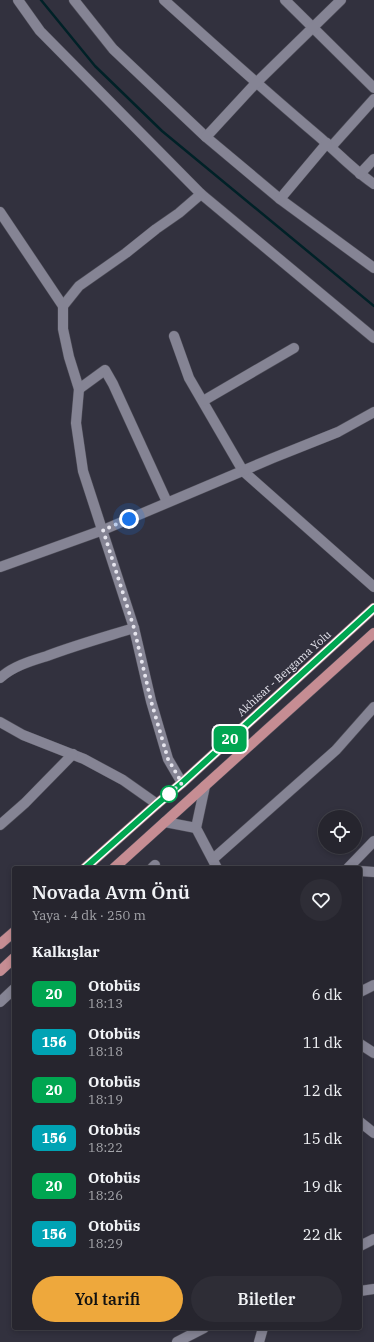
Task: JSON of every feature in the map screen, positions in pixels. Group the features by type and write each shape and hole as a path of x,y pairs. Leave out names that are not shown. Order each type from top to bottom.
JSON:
{"main road":[{"name":"Akhisar - Bergama Yolu","path":"87,866 182,783 374,608"},
{"path":"116,866 374,633"},
{"path":"0,944 12,934"},
{"path":"0,971 12,960"}],"street":[{"path":"18,0 40,31 201,194 374,338"},
{"path":"74,0 113,49 206,137 280,199 374,268"},
{"path":"164,0 256,83 329,145 360,174 374,184"},
{"path":"285,0 374,88"},
{"path":"206,137 256,83 341,0"},
{"path":"280,199 329,145 374,99"},
{"path":"360,174 374,159"},
{"path":"63,306 79,286 126,253 179,213 201,194"},
{"path":"0,212 63,306 63,329 68,357 79,389 76,423 83,471 134,628 151,701 168,759 182,783"},
{"path":"174,336 189,378 243,471 374,586"},
{"path":"203,401 294,348"},
{"path":"79,389 104,370 113,384 167,502"},
{"path":"0,567 103,530 167,502 338,432 374,412"},
{"path":"0,678 8,671 29,662 134,628"},
{"path":"205,786 196,828 215,864 336,750 374,707"},
{"path":"0,722 23,735 84,759 123,780 157,804"},
{"path":"0,825 25,803 73,754"},
{"path":"165,822 196,828"},
{"path":"350,866 374,841"},
{"path":"362,871 374,872"},
{"path":"362,991 374,985"},
{"path":"0,1002 12,991"},
{"path":"362,1045 374,1053"},
{"path":"362,1124 374,1133"},
{"path":"362,1245 374,1239"},
{"path":"362,1291 374,1289"},
{"path":"177,1342 200,1330"},
{"path":"259,1342 262,1330"}],"waterway":[{"path":"41,0 95,66 162,131 374,306"}],"bus line":[{"name":"20","path":"87,866 182,783 374,608"}],"route":[{"path":"129,519 103,530 134,628 151,701 168,759 182,783 165,797 169,794"}]}
